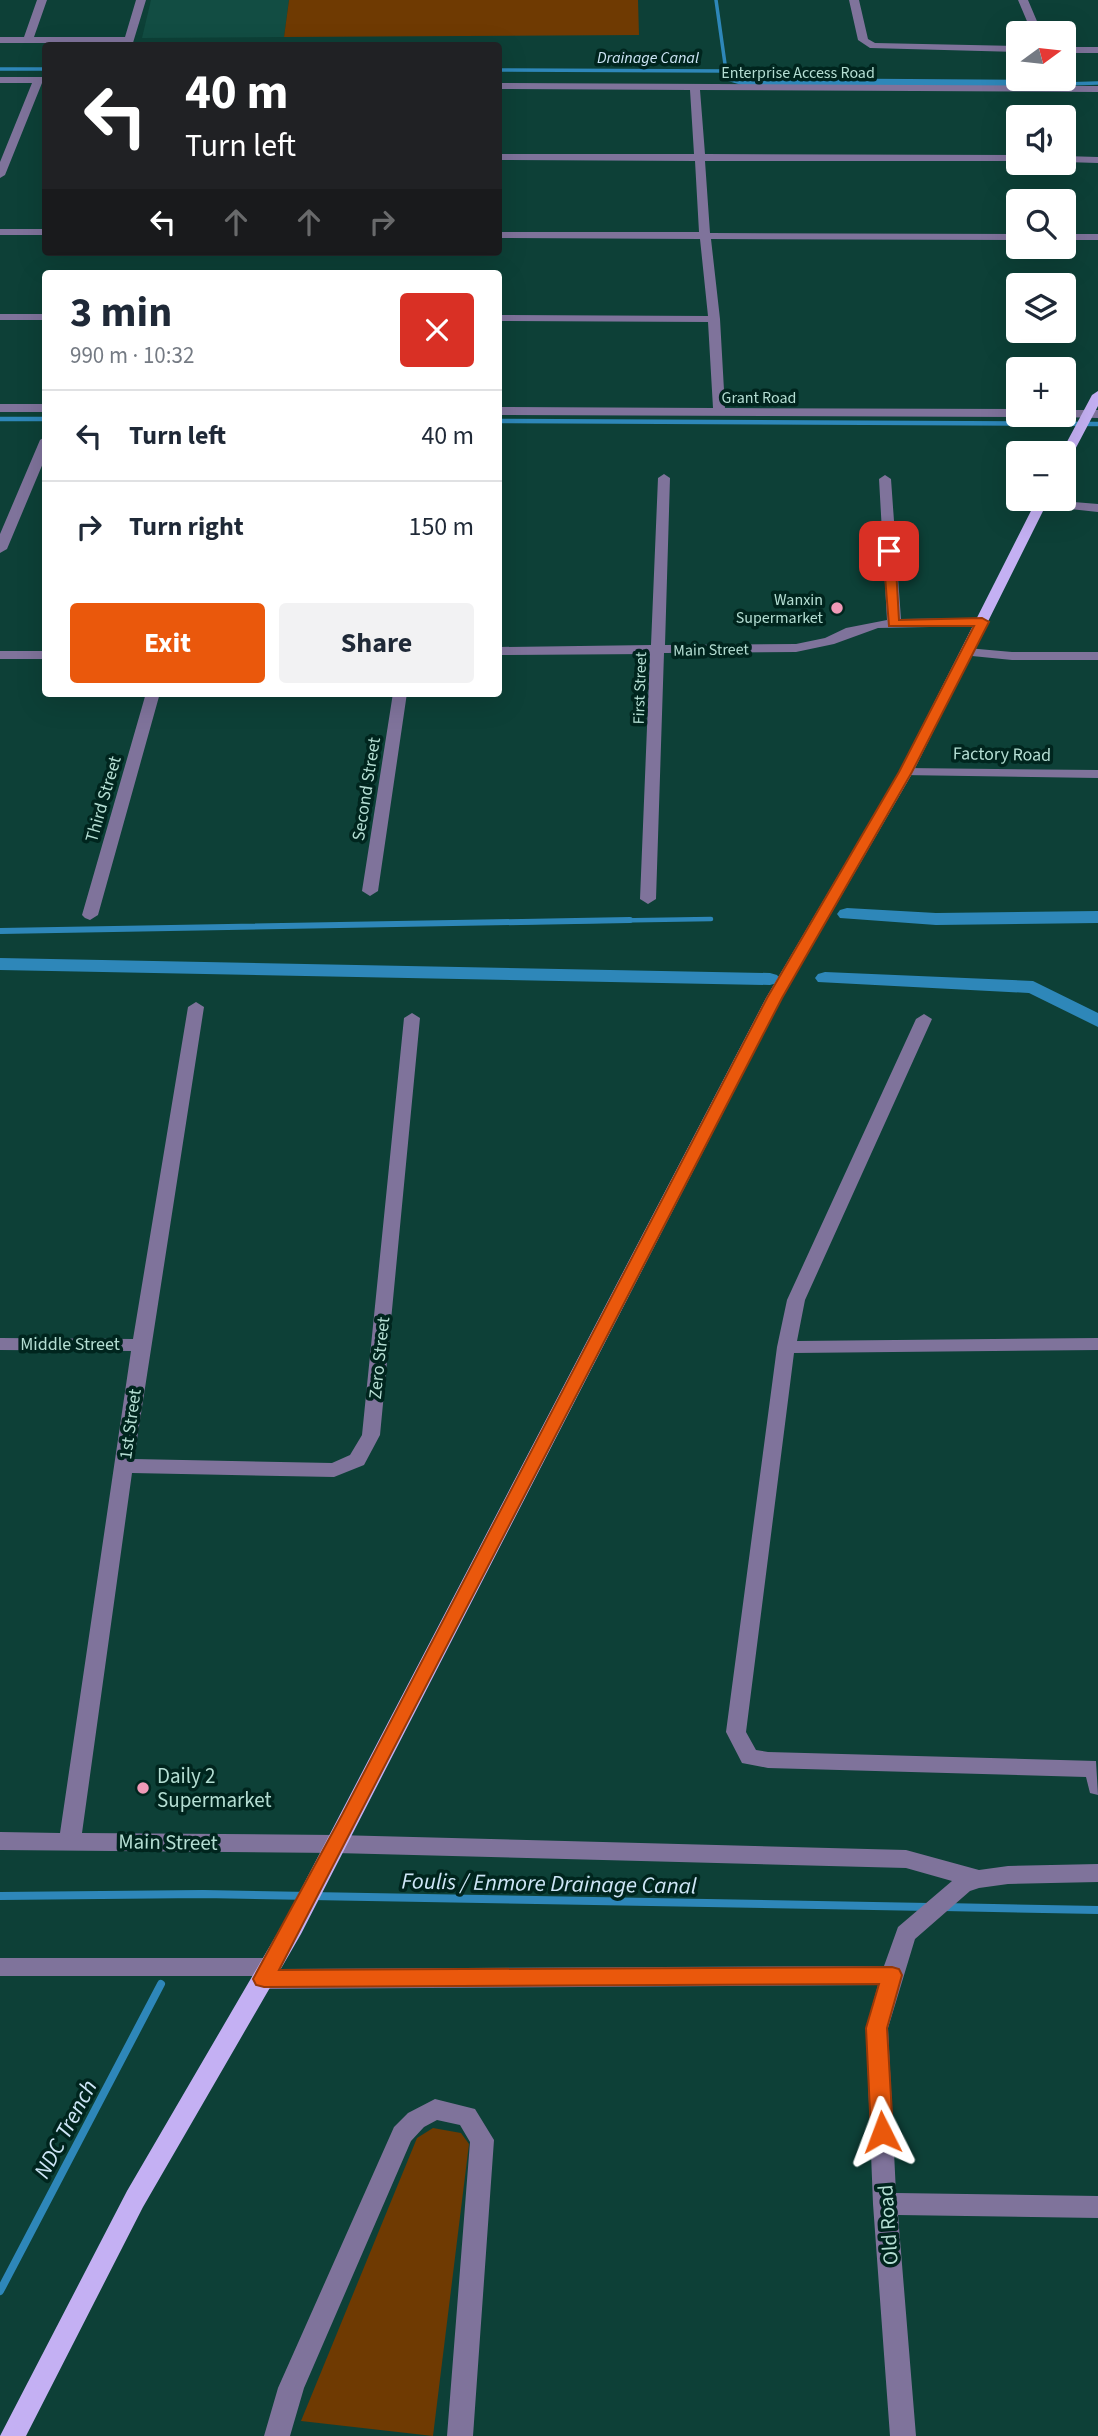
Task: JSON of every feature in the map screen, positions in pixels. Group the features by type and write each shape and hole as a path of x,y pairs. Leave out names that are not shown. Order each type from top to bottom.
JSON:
{"main road":[{"path":"1076,441 1093,414 1098,395"},
{"path":"13,2436 135,2199 293,1927 316,1876 336,1844 786,978 906,772 1037,511"}],"street":[{"path":"28,40 42,0"},
{"path":"128,42 141,0"},
{"path":"854,0 863,40 873,46 1006,49"},
{"path":"1023,0 1032,21"},
{"path":"0,40 95,42"},
{"path":"1076,50 1098,50"},
{"path":"0,80 42,80 4,157 0,174"},
{"name":"Enterprise Access Road","path":"502,86 1006,84"},
{"path":"695,87 719,412"},
{"name":"Enterprise Access Road","path":"1076,87 1098,89"},
{"path":"502,157 1006,158"},
{"path":"1076,159 1098,160"},
{"path":"0,232 42,232"},
{"path":"502,236 1006,237"},
{"path":"1076,237 1098,237"},
{"path":"0,317 42,317"},
{"path":"502,318 714,319"},
{"path":"0,408 42,408"},
{"name":"Grant Road","path":"502,411 1006,413"},
{"path":"0,549 42,449"},
{"name":"First Street","path":"648,899 664,478"},
{"path":"885,479 894,623"},
{"name":"Main Street","path":"502,651 796,648 829,641 851,631 878,624 982,622"},
{"path":"969,648 1012,656 1098,656"},
{"path":"0,655 42,654"},
{"name":"Third Street","path":"90,915 152,697"},
{"name":"Second Street","path":"370,891 399,697"},
{"name":"Factory Road","path":"906,772 1098,774"},
{"name":"1st Street","path":"70,1841 141,1345 196,1007"},
{"name":"Zero Street","path":"123,1466 334,1470 358,1460 371,1435 412,1018"},
{"path":"924,1019 796,1300 786,1347 736,1732 749,1756 782,1760 1097,1775"},
{"name":"Middle Street","path":"0,1344 141,1345"},
{"path":"786,1347 1098,1344"},
{"name":"Main Street","path":"0,1841 336,1844 906,1859 971,1881"},
{"path":"971,1881 1009,1875 1098,1873"},
{"name":"Old Road","path":"903,2436 886,2204 877,2028 906,1934 971,1881"},
{"path":"0,1967 267,1973 892,1975"},
{"path":"277,2436 291,2388 402,2134 416,2120 435,2109 467,2116 482,2140 460,2436"},
{"path":"886,2204 1098,2207"}],"shaded area":[{"path":"151,0 289,0 284,37 142,38"},
{"path":"289,0 638,0 639,35 284,37"},
{"path":"433,2128 461,2133 469,2144 433,2436 301,2421 417,2138"}],"waterway":[{"name":"Drainage Canal","path":"502,70 726,71 716,0"},
{"name":"Drainage Canal","path":"0,69 42,69"},
{"path":"726,71 733,78 745,82 1006,84"},
{"path":"1076,84 1098,83"},
{"path":"0,419 42,419"},
{"path":"502,421 1098,424"},
{"path":"847,914 936,919 1098,917"},
{"path":"526,922 711,919"},
{"path":"0,931 630,920"},
{"path":"0,964 770,979"},
{"path":"825,978 1033,987 1098,1021"},
{"name":"Foulis / Enmore Drainage Canal","path":"0,1896 203,1894 929,1907"},
{"name":"Foulis / Enmore Drainage Canal","path":"943,1907 1098,1910"},
{"name":"NDC Trench","path":"0,2291 161,1984"}],"place":[{"name":"Wanxin Supermarket","path":"837,608"},
{"name":"Daily 2 Supermarket","path":"143,1788"}],"route":[{"path":"882,2132 877,2028 892,1975 264,1979 774,998 906,772 982,622 894,623 889,551"}]}
